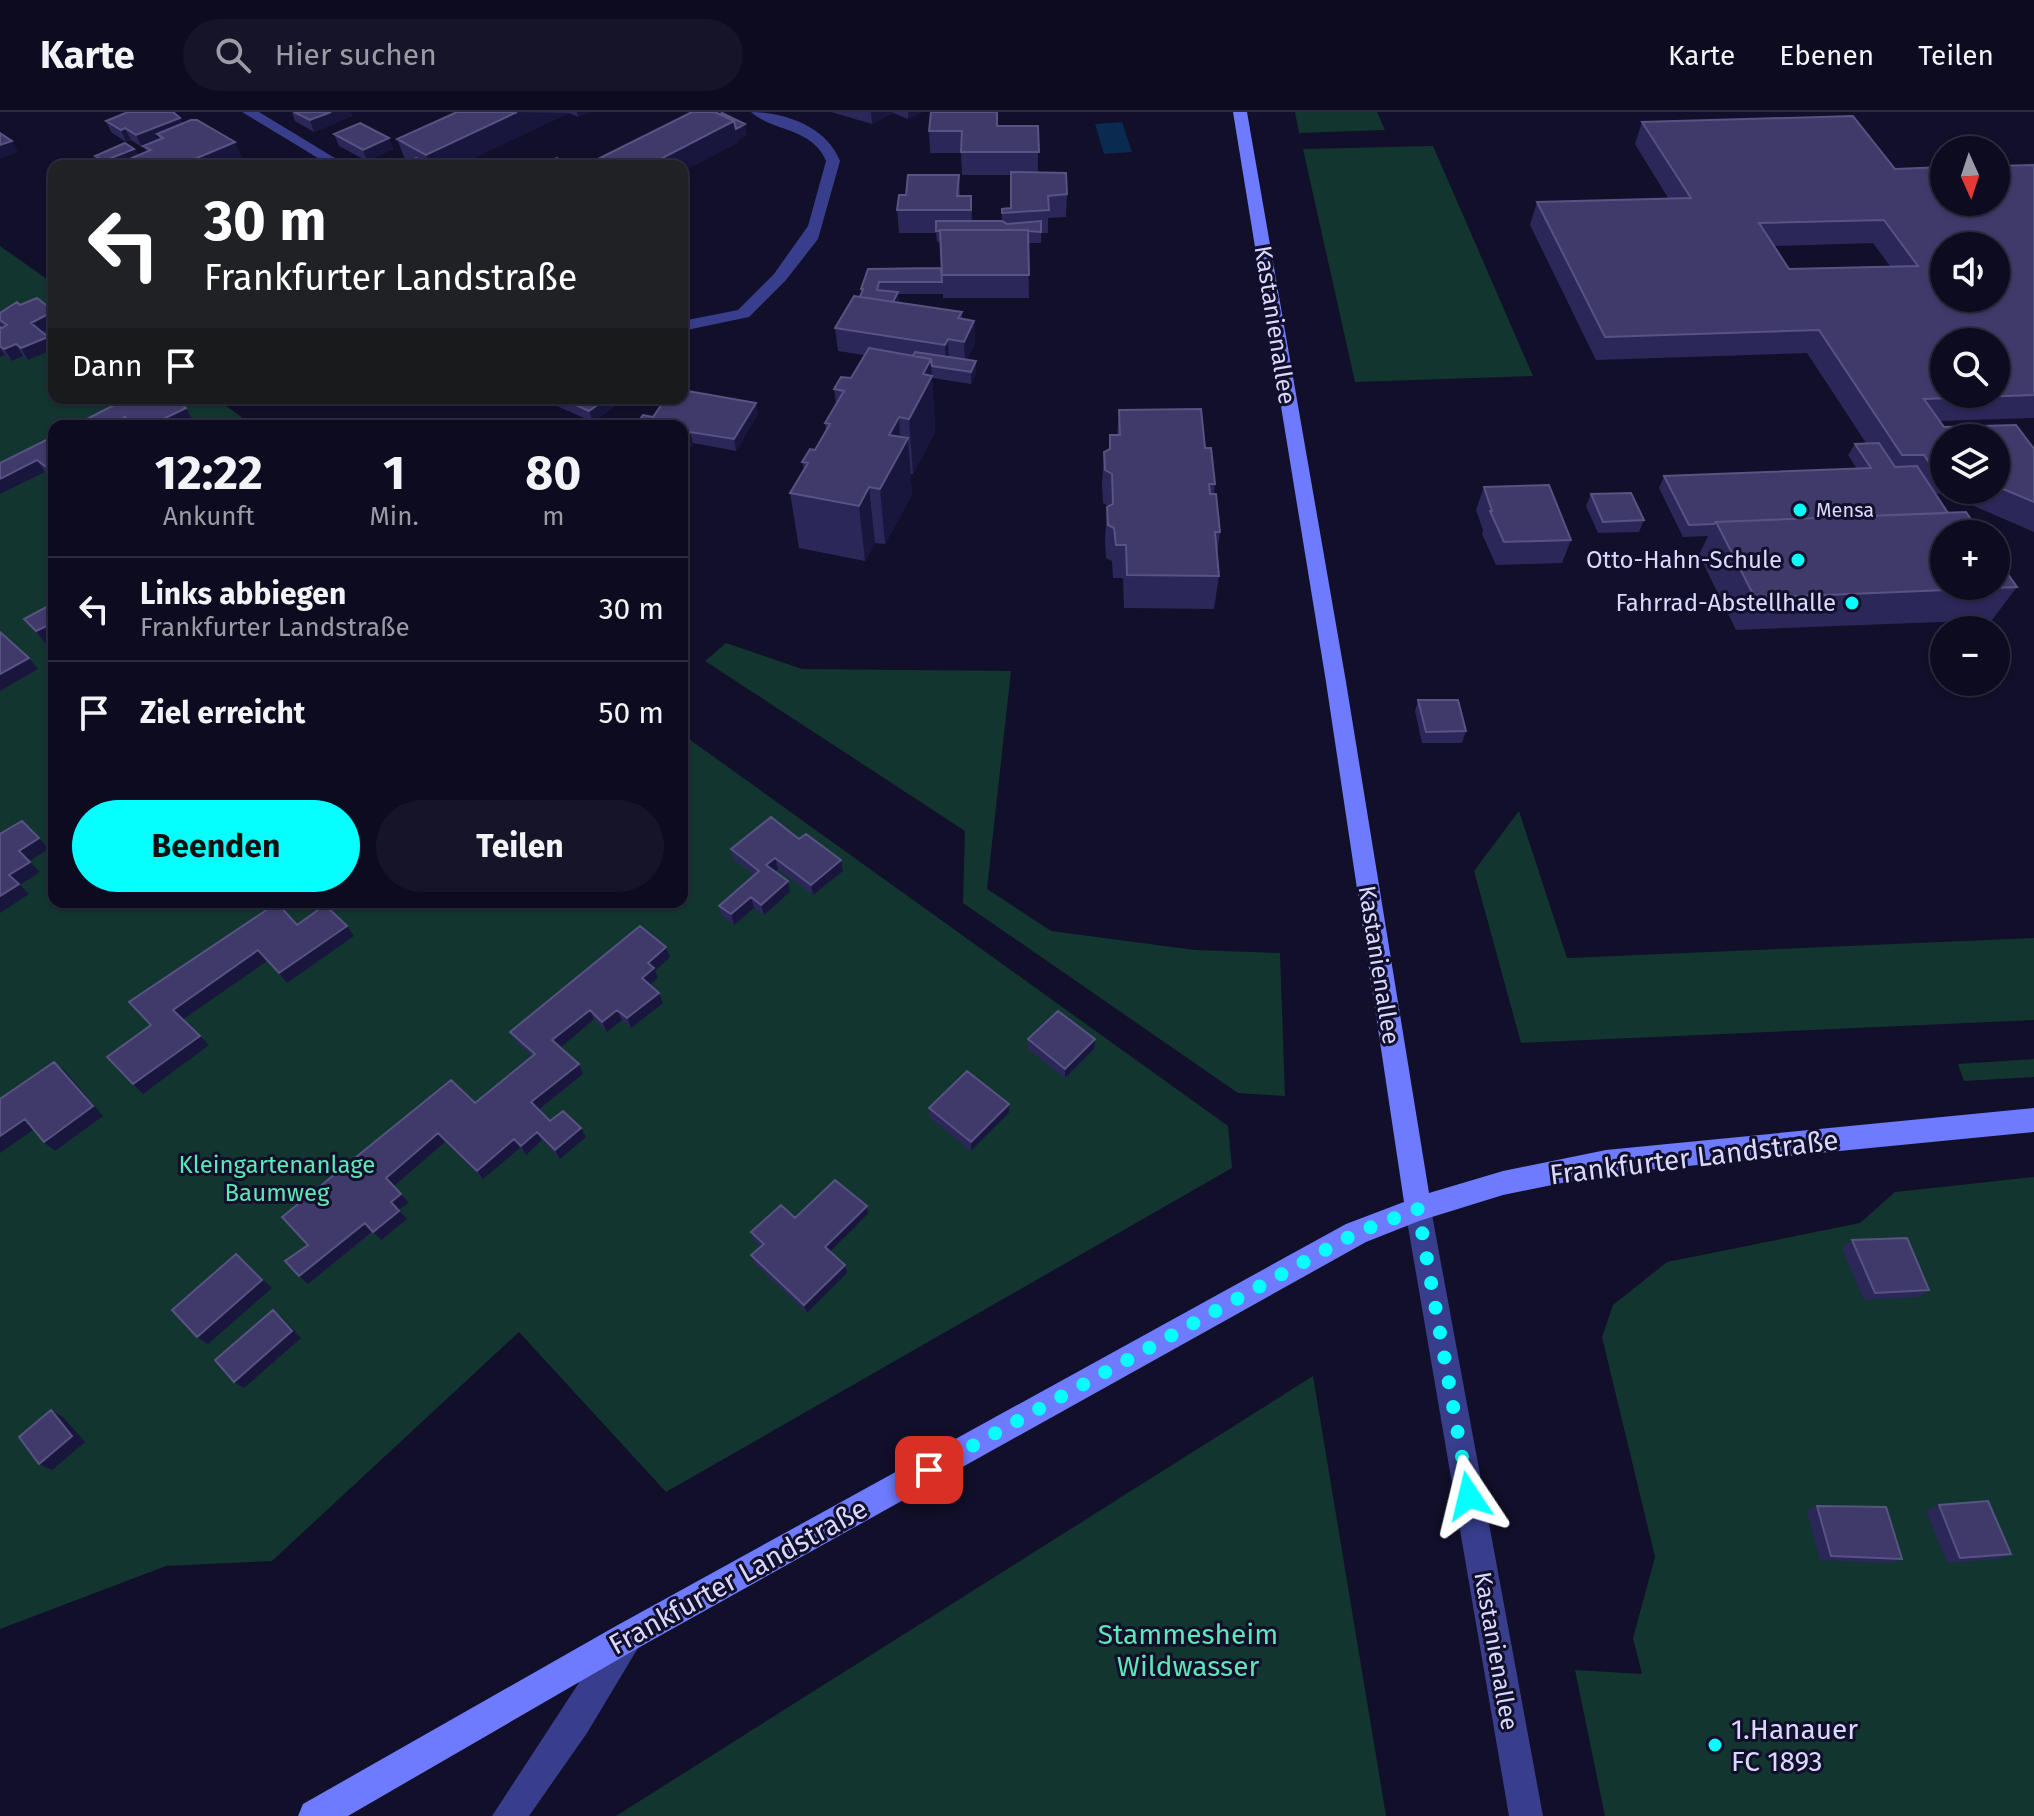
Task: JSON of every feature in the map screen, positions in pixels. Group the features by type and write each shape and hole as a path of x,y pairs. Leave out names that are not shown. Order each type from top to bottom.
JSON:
{"street":[{"path":"249,112 331,160"},
{"path":"688,325 743,314 780,277 810,239 822,207 833,161 831,152 820,140 758,112"},
{"name":"Kastanienallee","path":"1240,112 1336,682 1418,1209 1526,1816"},
{"name":"Frankfurter Landstraße","path":"315,1816 627,1637 1356,1233 1418,1209 1503,1183 1606,1162 2034,1120"},
{"path":"509,1816 575,1721 627,1637"}],"green space":[{"path":"1295,112 1377,112 1385,130 1299,133"},
{"path":"1433,146 1533,376 1355,382 1303,149"},
{"name":"Kleingartenanlage Baumweg","path":"0,246 48,280 48,404 223,404 246,420 48,420 48,908 688,908 688,738 1228,1126 1232,1168 666,1492 519,1332 272,1561 166,1566 0,1629"},
{"path":"726,643 802,669 1011,671 987,889 1051,931 1195,950 1280,953 1285,1096 1238,1093 963,903 965,831 705,661"},
{"path":"1519,811 1567,958 2034,938 2034,1020 1521,1043 1474,871"},
{"path":"2034,1059 2034,1077 1964,1081 1958,1064"},
{"path":"2034,1177 2034,1816 1605,1816 1575,1670 1642,1674 1633,1638 1655,1557 1602,1337 1613,1305 1667,1262 1860,1223 1895,1192"},
{"name":"Stammesheim Wildwasser","path":"1313,1376 1386,1816 616,1816"}],"water":[{"path":"1122,122 1132,152 1104,154 1095,124"}],"building":[{"path":"128,112 173,112 180,118 136,135 106,121"},
{"path":"294,112 331,112 310,120"},
{"path":"457,112 517,112 426,155 397,139"},
{"path":"692,112 715,112 734,121 659,160 596,160"},
{"path":"931,112 997,112 997,126 1038,126 1039,152 961,152 962,131 929,131"},
{"path":"722,113 745,124 736,129 734,121"},
{"path":"1853,116 1895,169 1930,168 1930,216 2010,216 2010,166 2034,165 2034,395 2010,396 2010,328 1930,328 1930,399 1924,399 1942,424 1930,424 1930,464 1924,455 1902,455 1819,330 1605,337 1537,202 1691,198 1642,122","holes":["1884,220 1918,266 1789,269 1759,223"]},
{"path":"197,120 235,142 192,160 127,160 151,150 143,146 163,138 157,134"},
{"path":"360,123 389,138 363,150 334,134"},
{"path":"0,133 12,141 0,145"},
{"path":"125,143 134,149 106,160 95,156"},
{"path":"1011,172 1066,173 1067,194 1048,196 1049,210 1002,213 1002,209 1011,208"},
{"path":"908,175 959,175 957,196 971,196 971,210 897,210 899,195 906,195"},
{"path":"936,221 1002,221 1007,224 1041,221 1041,232 936,231"},
{"path":"940,230 1028,230 1029,275 942,275"},
{"path":"941,268 942,282 879,282 877,290 898,292 893,302 860,297 868,269"},
{"path":"854,296 962,312 958,318 974,321 964,342 948,339 945,345 835,328"},
{"path":"37,298 48,306 48,314 31,323 48,337 21,348 16,344 4,349 0,346 0,327 7,325 0,320 0,313 17,302 20,305"},
{"path":"869,348 931,359 923,374 932,376 909,419 899,417 889,435 908,438 880,489 869,487 859,506 790,493 808,463 802,462 810,449 815,450 830,424 825,423 844,391 834,389 841,377 851,378"},
{"path":"915,352 976,361 971,372 932,366 931,359 913,356"},
{"path":"688,391 756,403 734,439 690,432 688,436 688,420 639,420 643,415 653,417 662,404 688,404"},
{"path":"116,404 181,404 186,408 161,420 129,420 125,417 119,420 85,420"},
{"path":"574,404 599,404 589,411"},
{"path":"1201,409 1205,448 1211,448 1215,484 1209,484 1210,494 1216,494 1220,532 1215,532 1219,576 1127,575 1126,545 1116,545 1114,528 1108,525 1107,507 1113,504 1112,474 1105,470 1104,452 1110,449 1110,435 1120,435 1119,410"},
{"path":"2010,425 2016,425 2034,449 2034,502 2010,492"},
{"path":"48,439 48,468 37,460 0,479 0,463"},
{"name":"Mensa","path":"1879,443 1895,467 1917,466 1930,486 1930,504 1942,504 1948,513 1689,525 1664,476 1871,468 1855,444"},
{"path":"1549,485 1571,540 1504,542 1490,511 1484,487"},
{"path":"1631,493 1644,520 1603,522 1591,494"},
{"path":"1966,512 1971,520 1930,520 1930,591 1755,598 1716,522"},
{"path":"48,606 48,625 36,631 24,619"},
{"path":"0,632 29,658 0,674"},
{"path":"1418,700 1458,700 1466,731 1426,732"},
{"path":"771,817 799,839 806,834 841,860 811,885 775,858 766,865 788,881 761,905 751,897 731,914 719,906 759,871 731,849"},
{"path":"22,821 39,838 19,851 30,862 9,875 19,884 0,896 0,834"},
{"path":"270,908 282,908 297,925 321,908 328,908 347,926 279,973 258,950 173,1010 200,1036 133,1084 107,1057 151,1025 129,1002"},
{"path":"640,926 666,947 648,963 654,968 642,978 659,993 627,1018 617,1010 602,1022 590,1010 552,1040 579,1064 531,1102 550,1121 563,1111 581,1128 555,1150 537,1132 521,1146 514,1139 477,1171 438,1133 386,1178 401,1194 391,1202 399,1211 373,1232 365,1223 299,1276 285,1261 308,1245 282,1217 451,1080 475,1103 535,1054 510,1032"},
{"path":"1058,1011 1095,1039 1065,1069 1028,1039"},
{"path":"54,1062 93,1106 44,1142 25,1119 0,1136 0,1099"},
{"path":"967,1071 1009,1104 971,1142 929,1108"},
{"path":"835,1180 867,1206 825,1247 845,1265 804,1305 751,1255 764,1244 751,1232 781,1205 795,1218"},
{"path":"1907,1238 1929,1290 1875,1293 1852,1240"},
{"path":"236,1254 262,1280 197,1337 172,1310"},
{"path":"273,1310 292,1331 234,1382 215,1360"},
{"path":"51,1410 72,1436 39,1464 19,1437"},
{"path":"1988,1501 2011,1554 1960,1558 1939,1505"},
{"path":"1817,1506 1886,1507 1902,1559 1831,1556"}],"place":[{"name":"Mensa","path":"1800,510"},
{"name":"Otto-Hahn-Schule","path":"1798,560"},
{"name":"Fahrrad-Abstellhalle","path":"1852,603"},
{"name":"1.Hanauer FC 1893","path":"1715,1745"}],"route":[{"path":"929,1470 1356,1233 1418,1209 1469,1496"}]}
